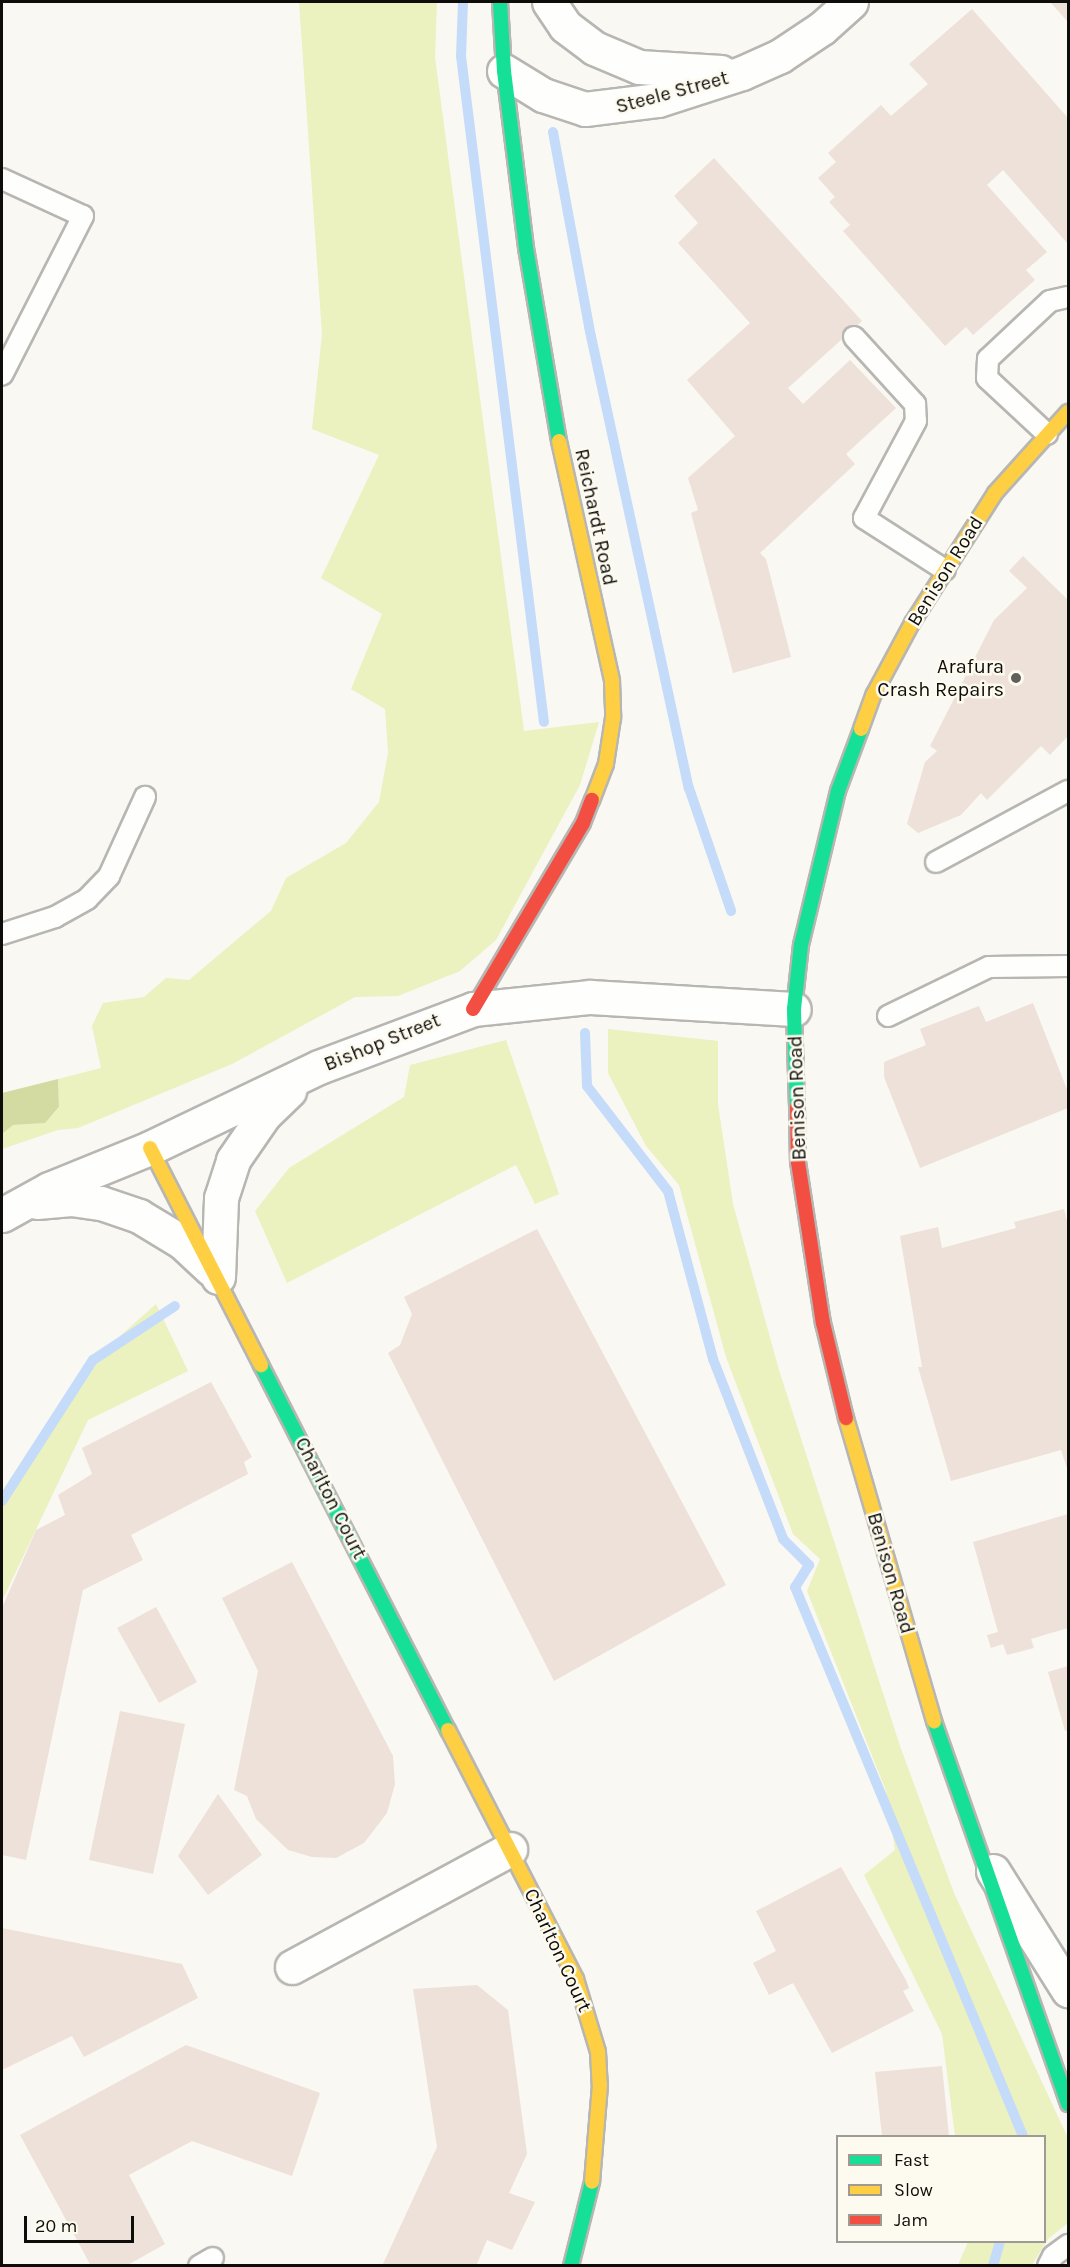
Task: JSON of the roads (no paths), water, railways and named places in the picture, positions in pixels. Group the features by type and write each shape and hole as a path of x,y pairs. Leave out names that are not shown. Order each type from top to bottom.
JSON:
{"street":[{"name":"Reichardt Road","path":"473,1009 583,823 606,764 613,718 612,681 554,416 527,260 504,71 500,2"},
{"name":"Steele Street","path":"549,2 565,26 594,48 639,67 742,74"},
{"name":"Steele Street","path":"504,71 567,105 602,110 658,100 742,74 780,56 822,28 852,2"},
{"name":"Benison Road","path":"1068,412 995,493 945,570 874,694 838,791 801,945 794,1010 798,1162 823,1323 844,1413 972,1835 1068,2104"},
{"name":"Bishop Street","path":"5,1213 49,1189 150,1148 319,1067 473,1009 590,997 794,1010"},
{"path":"218,1277 221,1197 233,1160 264,1115 319,1067"},
{"name":"Charlton Court","path":"150,1148 576,1979 597,2052 600,2133 594,2173 571,2265"},
{"path":"5,1213 53,1200 101,1203 162,1228 189,1248 218,1277"},
{"name":"Benison Road","path":"972,1835 1018,1915 1068,1990"},
{"path":"292,1967 510,1849"}],"lane":[{"path":"2,180 83,216 2,375"},
{"path":"1047,434 987,378 988,359 1050,301 1068,297"},
{"path":"854,338 915,404 916,422 864,518 945,570"},
{"path":"936,862 1068,791"},
{"path":"2,934 55,917 87,899 109,876 145,797"},
{"path":"888,1016 989,967 1068,966"},
{"path":"1048,2265 1053,2256 1068,2245"}],"waterway":[{"path":"463,2 461,56 544,722"},
{"path":"553,132 589,327 689,788 731,911"},
{"path":"585,1033 587,1086 668,1191 713,1359 783,1539 809,1565 795,1587 1023,2135"},
{"path":"2,1501 93,1360 175,1306"},
{"path":"993,2266 1000,2243"}],"place":[{"name":"Arafura Crash Repairs","path":"1016,678"}]}
